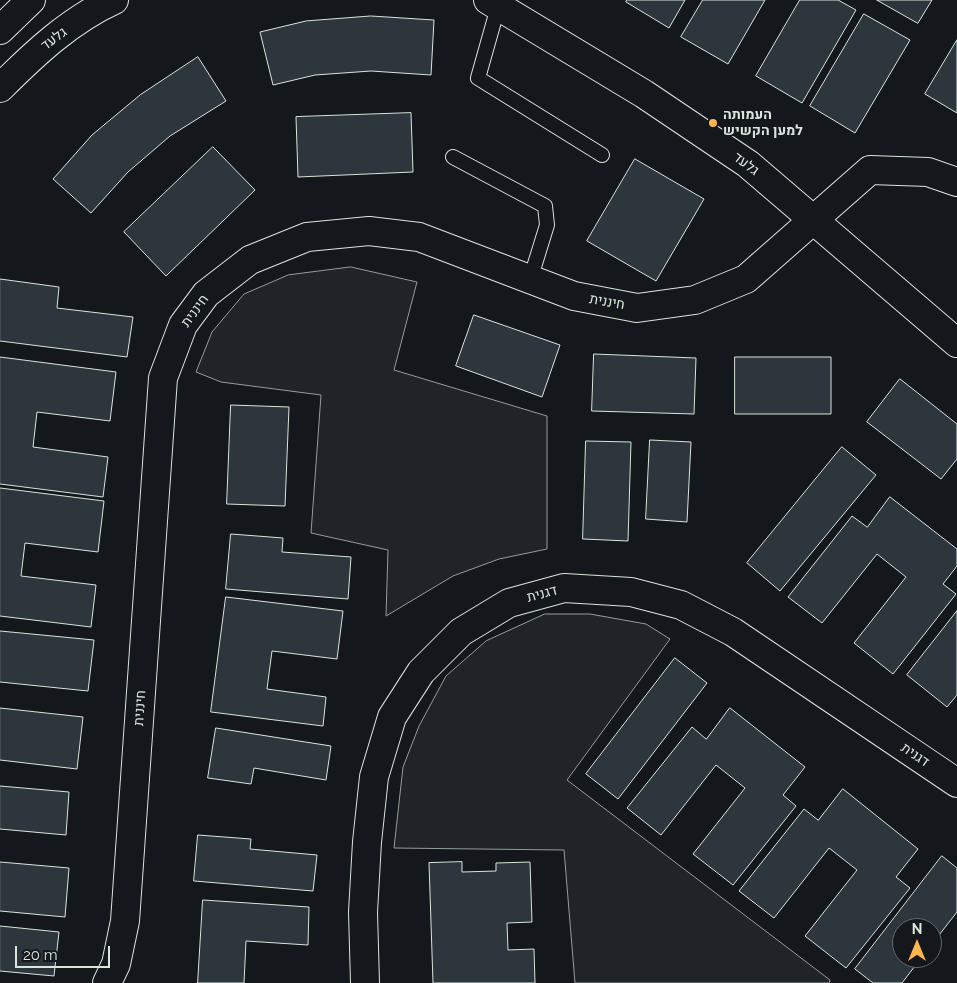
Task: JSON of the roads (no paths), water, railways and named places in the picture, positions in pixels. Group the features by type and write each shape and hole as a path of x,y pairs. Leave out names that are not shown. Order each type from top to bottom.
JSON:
{"street":[{"path":"0,30 32,0"},
{"name":"גלעד","path":"0,88 38,50 96,8 114,0"},
{"name":"גלעד","path":"493,4 644,94 748,164 957,343"},
{"name":"חיננית","path":"107,983 116,964 125,921 163,378 182,324 206,294 250,260 307,237 369,231 419,237 574,296 637,308 695,300 746,279 870,170 928,172 957,182"},
{"name":"דגנית","path":"365,983 363,912 367,842 374,777 392,718 420,672 461,632 508,603 564,588 631,592 681,605 733,632 957,782"}],"lane":[{"path":"493,4 478,78 602,155"},
{"path":"453,157 545,206 547,225 530,280"}],"place":[{"name":"העמותה למען הקשיש","path":"713,123"}]}
